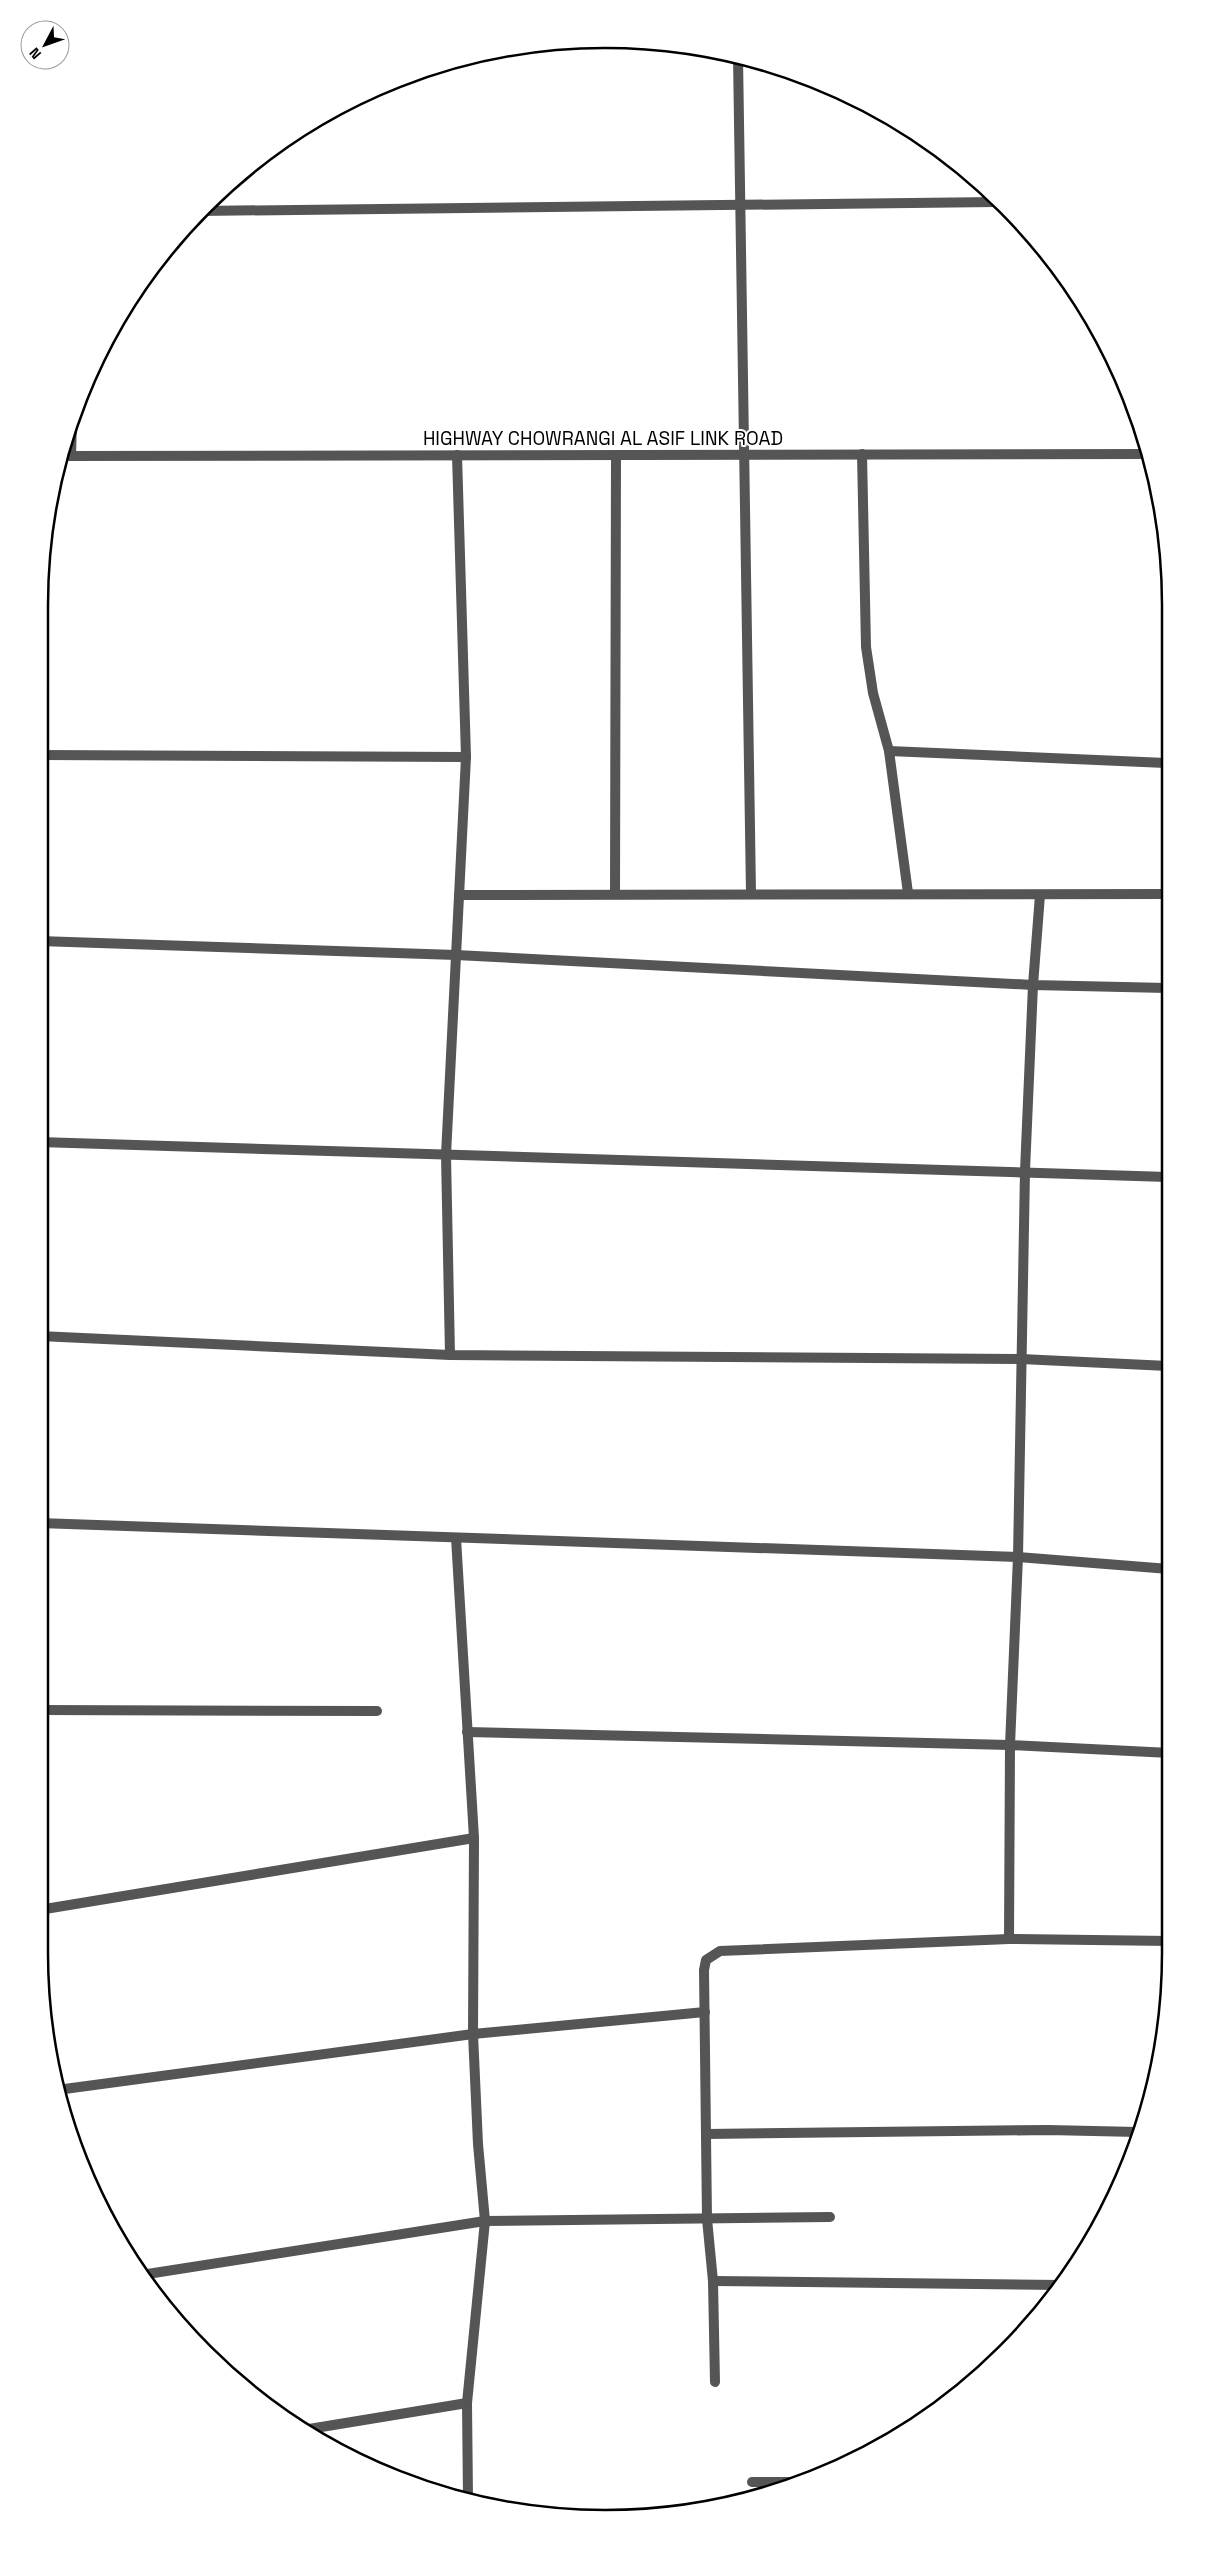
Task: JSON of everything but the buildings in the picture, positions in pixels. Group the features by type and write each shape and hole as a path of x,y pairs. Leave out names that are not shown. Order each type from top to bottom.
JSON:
{"street":[{"path":"738,64 742,205 751,894"},
{"path":"211,211 989,202"},
{"path":"862,454 863,600 866,647 873,693 889,751 908,893"},
{"name":"HIGHWAY CHOWRANGI AL ASIF LINK ROAD","path":"67,456 1141,454"},
{"path":"450,1355 446,1155 466,757 457,455"},
{"path":"615,894 616,455"},
{"path":"889,751 1162,763"},
{"path":"48,755 466,757"},
{"path":"459,895 908,893 1040,896 1162,894"},
{"path":"1009,1939 1010,1745 1018,1557 1025,1171 1033,985 1040,896"},
{"path":"48,941 456,955 1033,985 1162,988"},
{"path":"48,1142 1025,1171 1162,1177"},
{"path":"48,1336 450,1355 1021,1359 1162,1366"},
{"path":"48,1524 1018,1557 1162,1568"},
{"path":"456,1538 474,1838 473,2034 478,2144 485,2221 467,2403 468,2493"},
{"path":"48,1710 377,1710"},
{"path":"467,1732 1010,1745 1162,1753"},
{"path":"48,1909 474,1838"},
{"path":"715,2382 713,2281 708,2218 706,2134 704,1970 706,1960 720,1951 1009,1939 1162,1941"},
{"path":"64,2089 473,2034 705,2012"},
{"path":"706,2134 1048,2130 1132,2132"},
{"path":"150,2274 485,2221 830,2217"},
{"path":"713,2281 1051,2285"},
{"path":"315,2428 467,2403"},
{"path":"752,2482 778,2482"}]}
